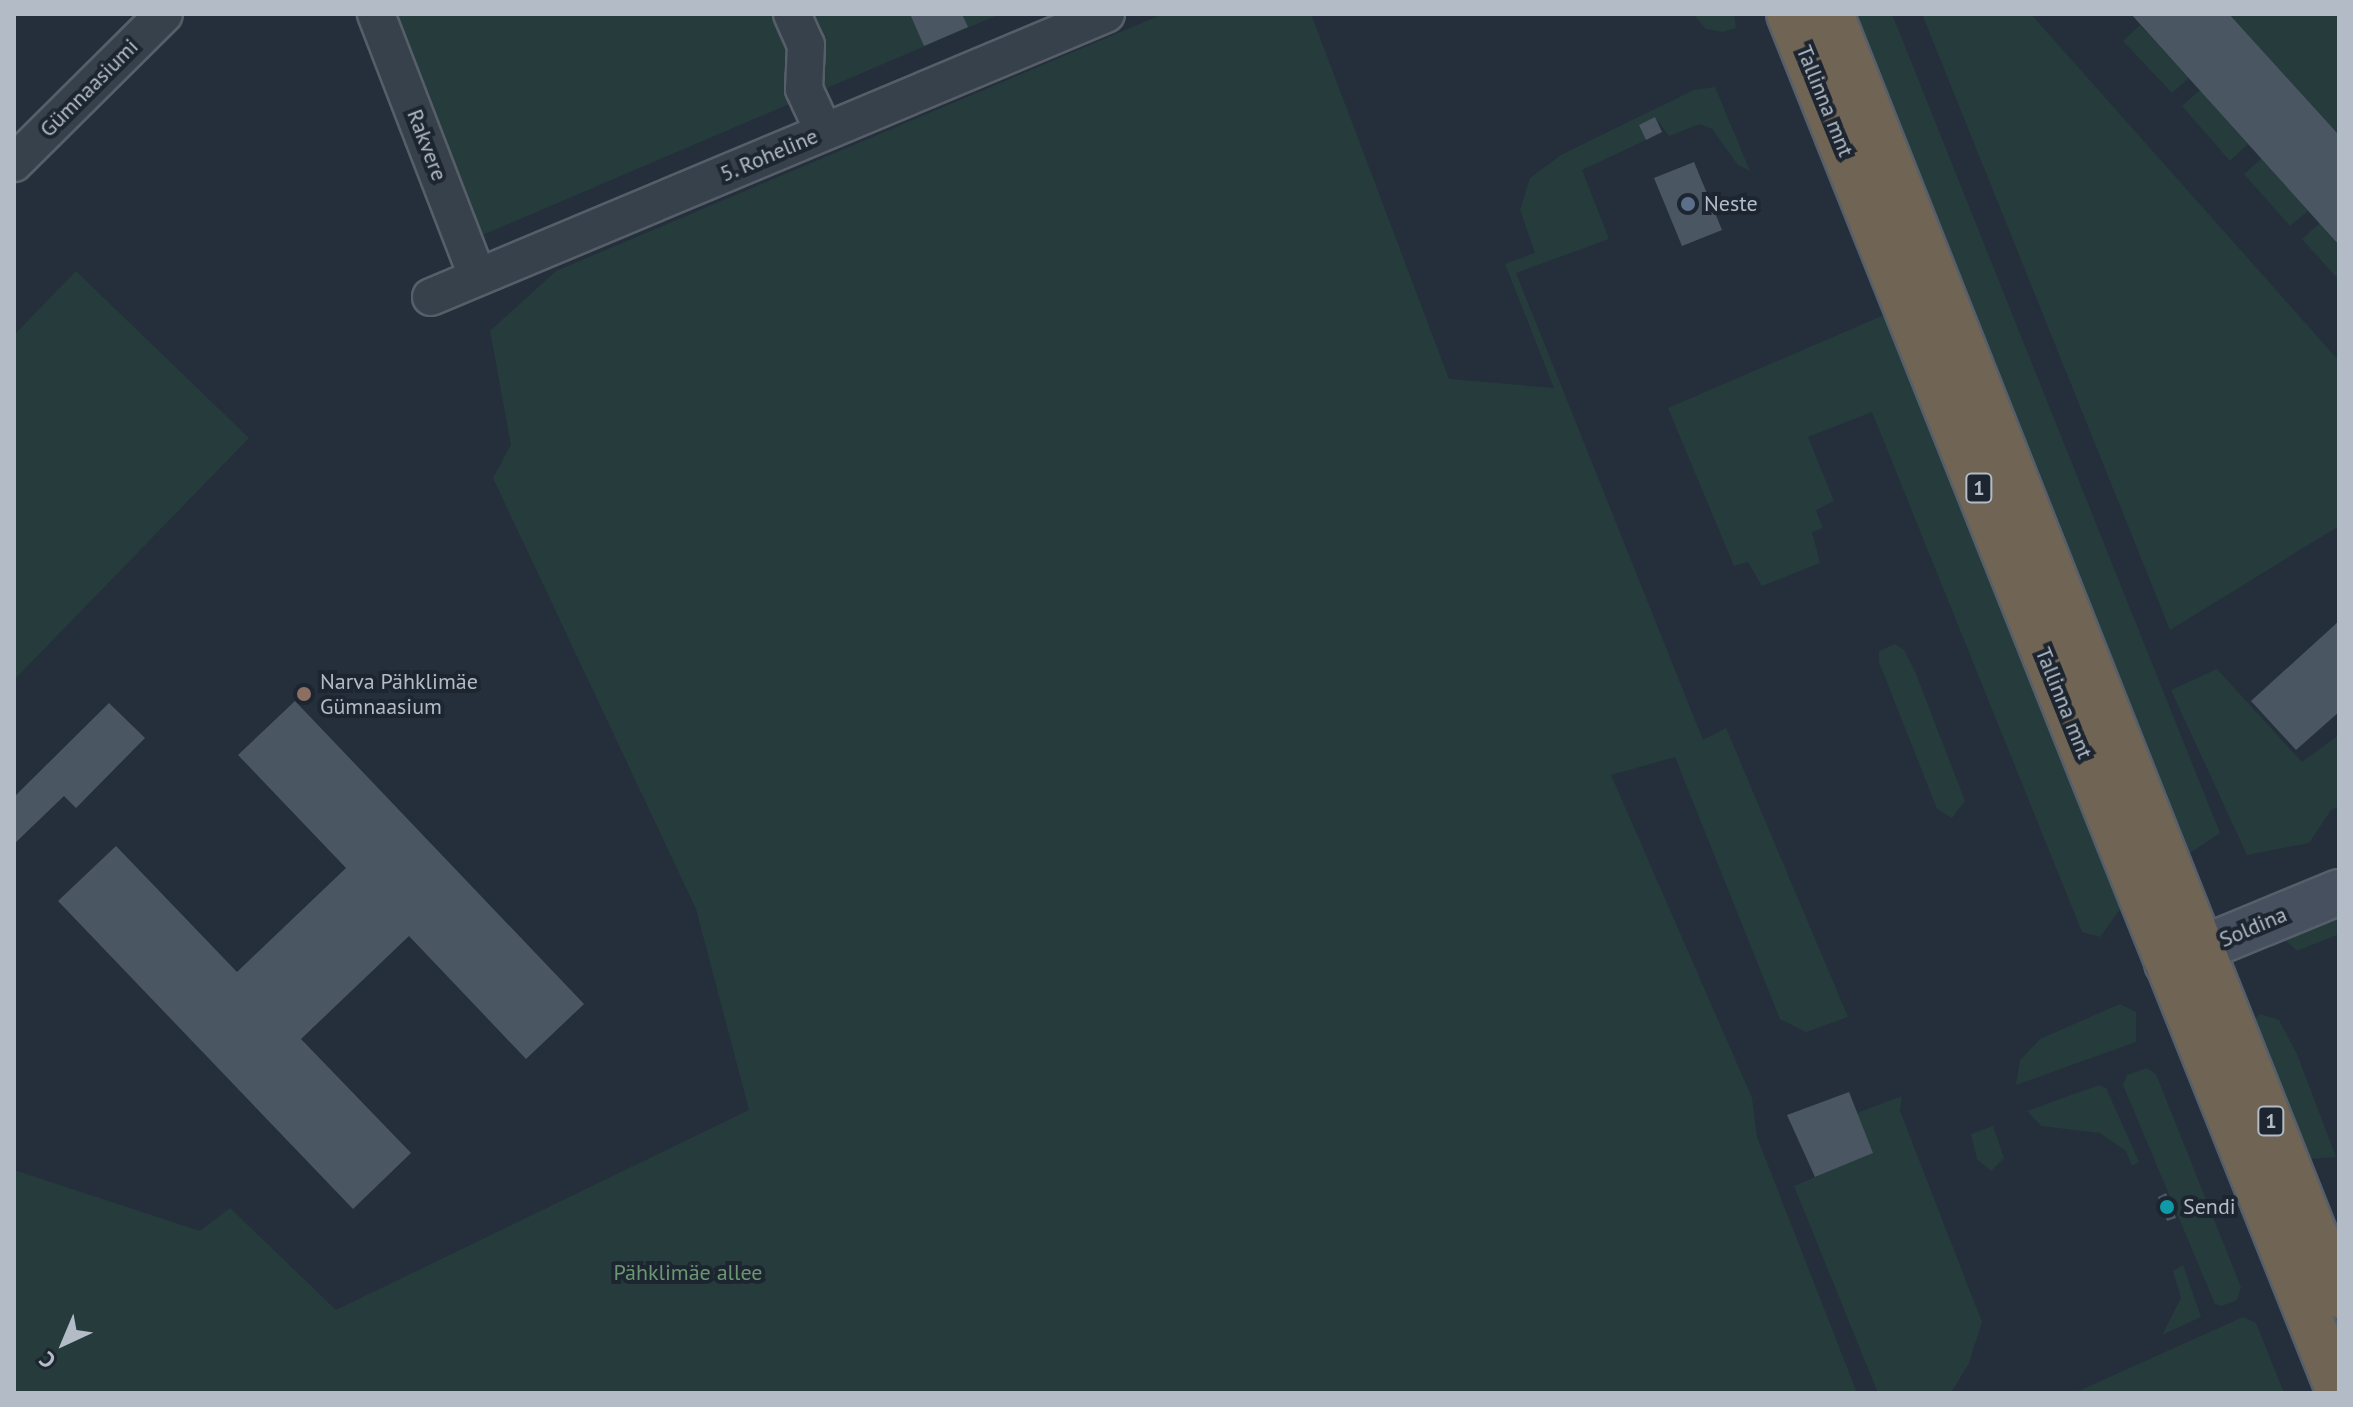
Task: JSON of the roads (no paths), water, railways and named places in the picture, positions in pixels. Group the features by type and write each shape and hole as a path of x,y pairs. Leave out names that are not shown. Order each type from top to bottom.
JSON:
{"highway":[{"name":"Tallinna mnt","path":"1789,14 2184,956 2339,1295"},
{"name":"Tallinna mnt","path":"1831,14 2184,956 2339,1392"}],"street":[{"name":"Gümnaasiumi","path":"14,163 164,14"},
{"name":"Rakvere","path":"376,14 477,276"},
{"path":"792,14 806,45 804,89 824,132"},
{"name":"5. Roheline","path":"431,297 1106,14"},
{"name":"Soldina","path":"2184,956 2339,892"}],"place":[{"name":"Neste","path":"1688,204"},
{"name":"Narva Pähklimäe Gümnaasium","path":"304,694"},
{"name":"Sendi","path":"2167,1207"}],"park label":[{"name":"Pähklimäe allee","path":"688,1273"}]}
